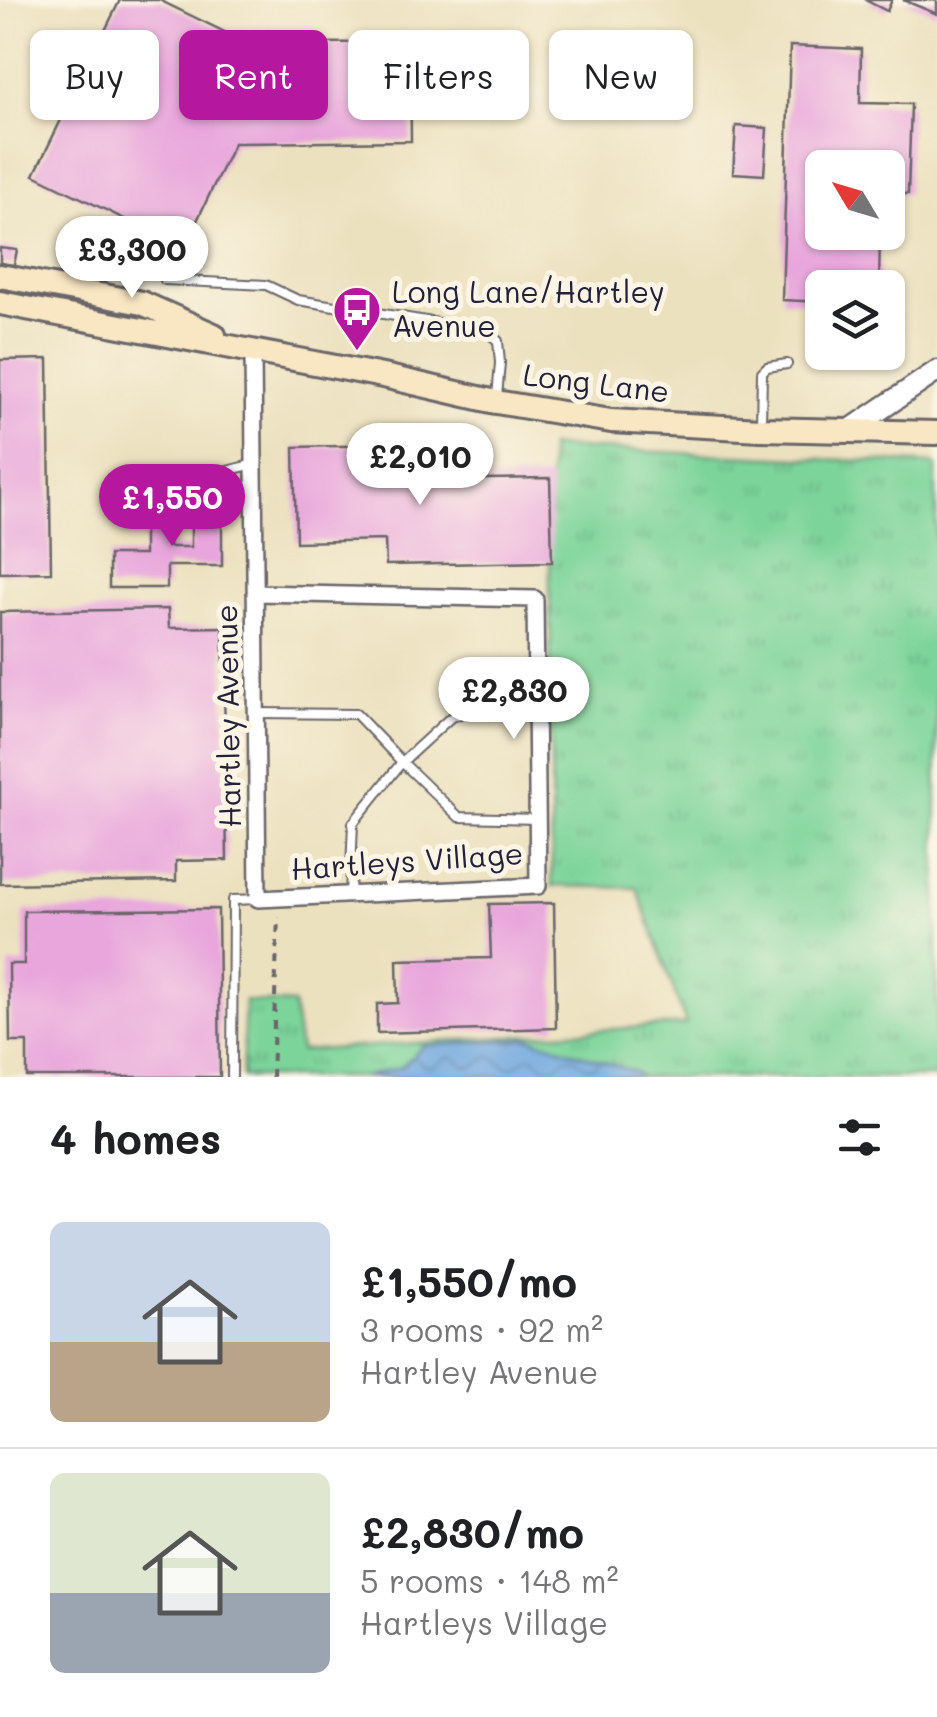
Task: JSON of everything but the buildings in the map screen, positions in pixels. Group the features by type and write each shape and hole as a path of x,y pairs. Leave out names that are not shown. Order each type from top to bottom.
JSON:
{"main road":[{"name":"Long Lane","path":"0,276 142,303 253,352"},
{"name":"Long Lane","path":"0,303 388,377 496,402 611,421 760,430 937,434"}],"street":[{"name":"Hartley Avenue","path":"253,352 258,899"},
{"path":"850,430 937,371"},
{"name":"Hartleys Village","path":"255,593 535,599 538,886 258,899"}],"lane":[{"path":"164,280 266,285 298,300 487,331 498,340 496,402"},
{"path":"760,430 762,372 787,364"},
{"path":"155,505 180,497 223,472 254,464"},
{"path":"350,896 353,823 402,762 450,718 472,709 536,708"},
{"path":"256,714 356,714 459,817 537,819"},
{"path":"232,1077 233,900 258,899"}],"path":[{"path":"272,1077 278,899"}],"green space":[{"path":"549,447 936,464 937,1077 242,1077 245,1001 293,1004 300,1051 686,1024 637,888 552,886"}],"water":[{"path":"530,1038 636,1072 641,1077 363,1077 402,1067 423,1046"}],"place":[{"name":"Long Lane/Hartley Avenue","path":"357,352"}]}
